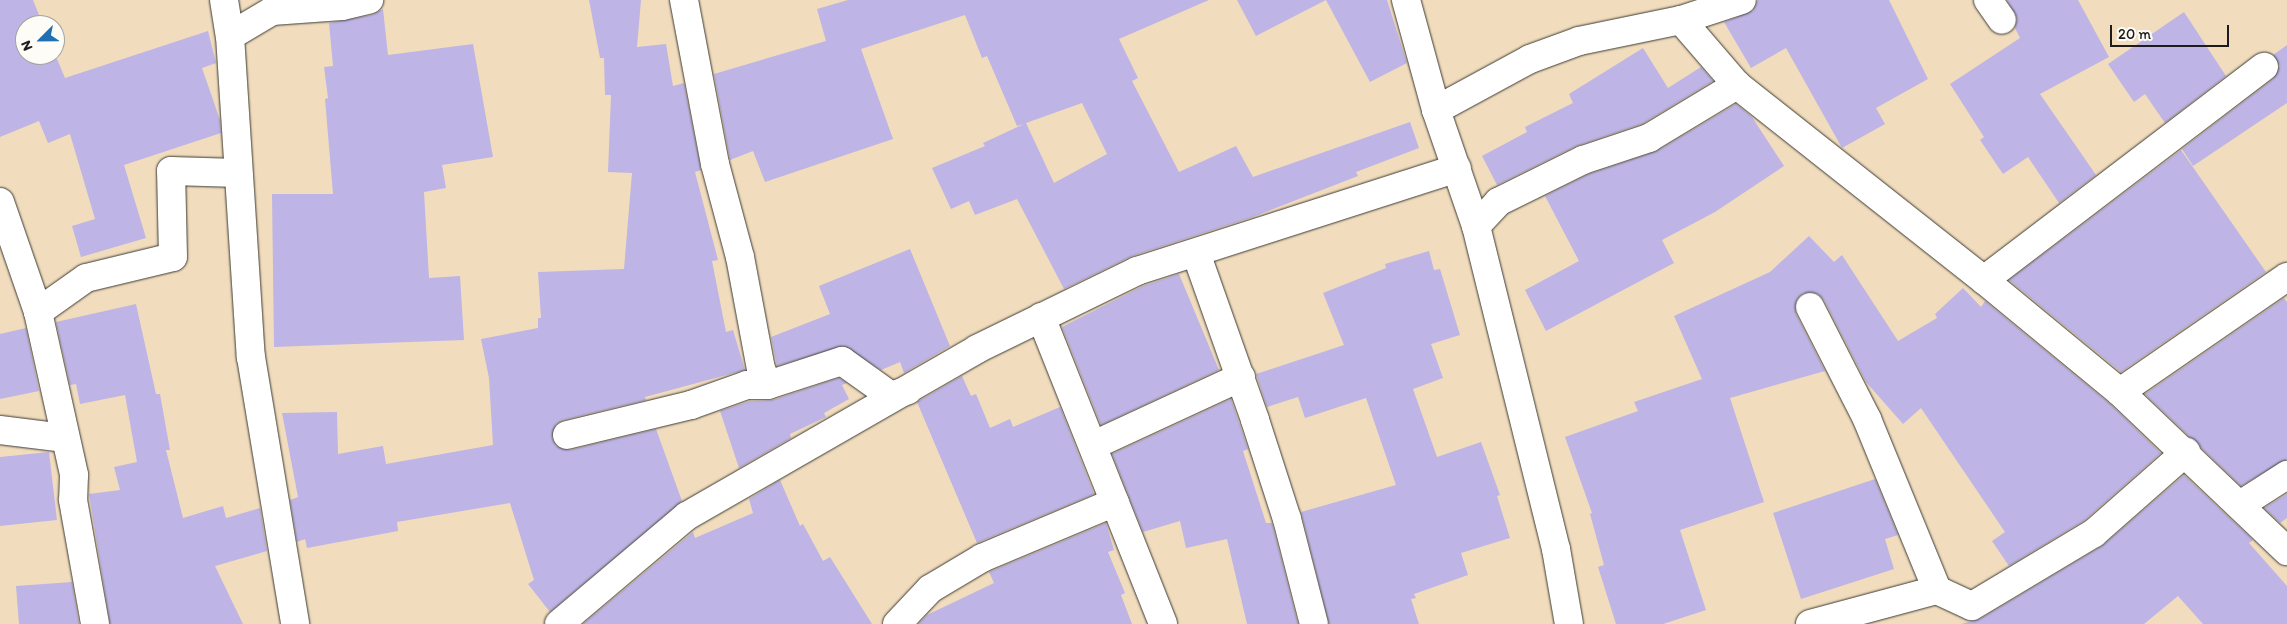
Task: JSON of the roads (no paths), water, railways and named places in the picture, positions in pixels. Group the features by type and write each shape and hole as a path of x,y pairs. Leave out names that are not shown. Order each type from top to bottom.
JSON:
{"street":[{"path":"224,0 230,36 251,357 294,624"},
{"path":"230,36 272,11 342,6 369,0"},
{"path":"684,0 716,164 740,257 762,369 768,385"},
{"path":"1406,0 1436,110 1458,168 1476,226 1556,549 1569,624"},
{"path":"1436,110 1538,56 1579,41 1681,20 1742,0"},
{"path":"1681,20 1737,85 1984,280 2120,392 2186,452 2287,551"},
{"path":"1984,280 2264,67"},
{"path":"1476,226 1498,202 1583,160 1649,138 1737,85"},
{"path":"559,624 687,516 977,349 1138,271 1458,168"},
{"path":"38,312 86,278 173,257 170,171 238,173"},
{"path":"0,202 38,312 64,438 74,475 73,500 95,624"},
{"path":"1196,253 1241,377 1287,519 1314,624"},
{"path":"2120,392 2287,276"},
{"path":"1810,307 1867,419 1937,590"},
{"path":"1041,317 1094,446 1163,624"},
{"path":"567,435 692,405 747,385 768,385 842,361 892,396 908,390"},
{"path":"1094,446 1241,377"},
{"path":"0,430 64,438"},
{"path":"1810,624 1937,590 1972,606 2094,532 2186,452"},
{"path":"2240,505 2287,475"},
{"path":"897,624 930,589 982,558 1115,502"}]}
